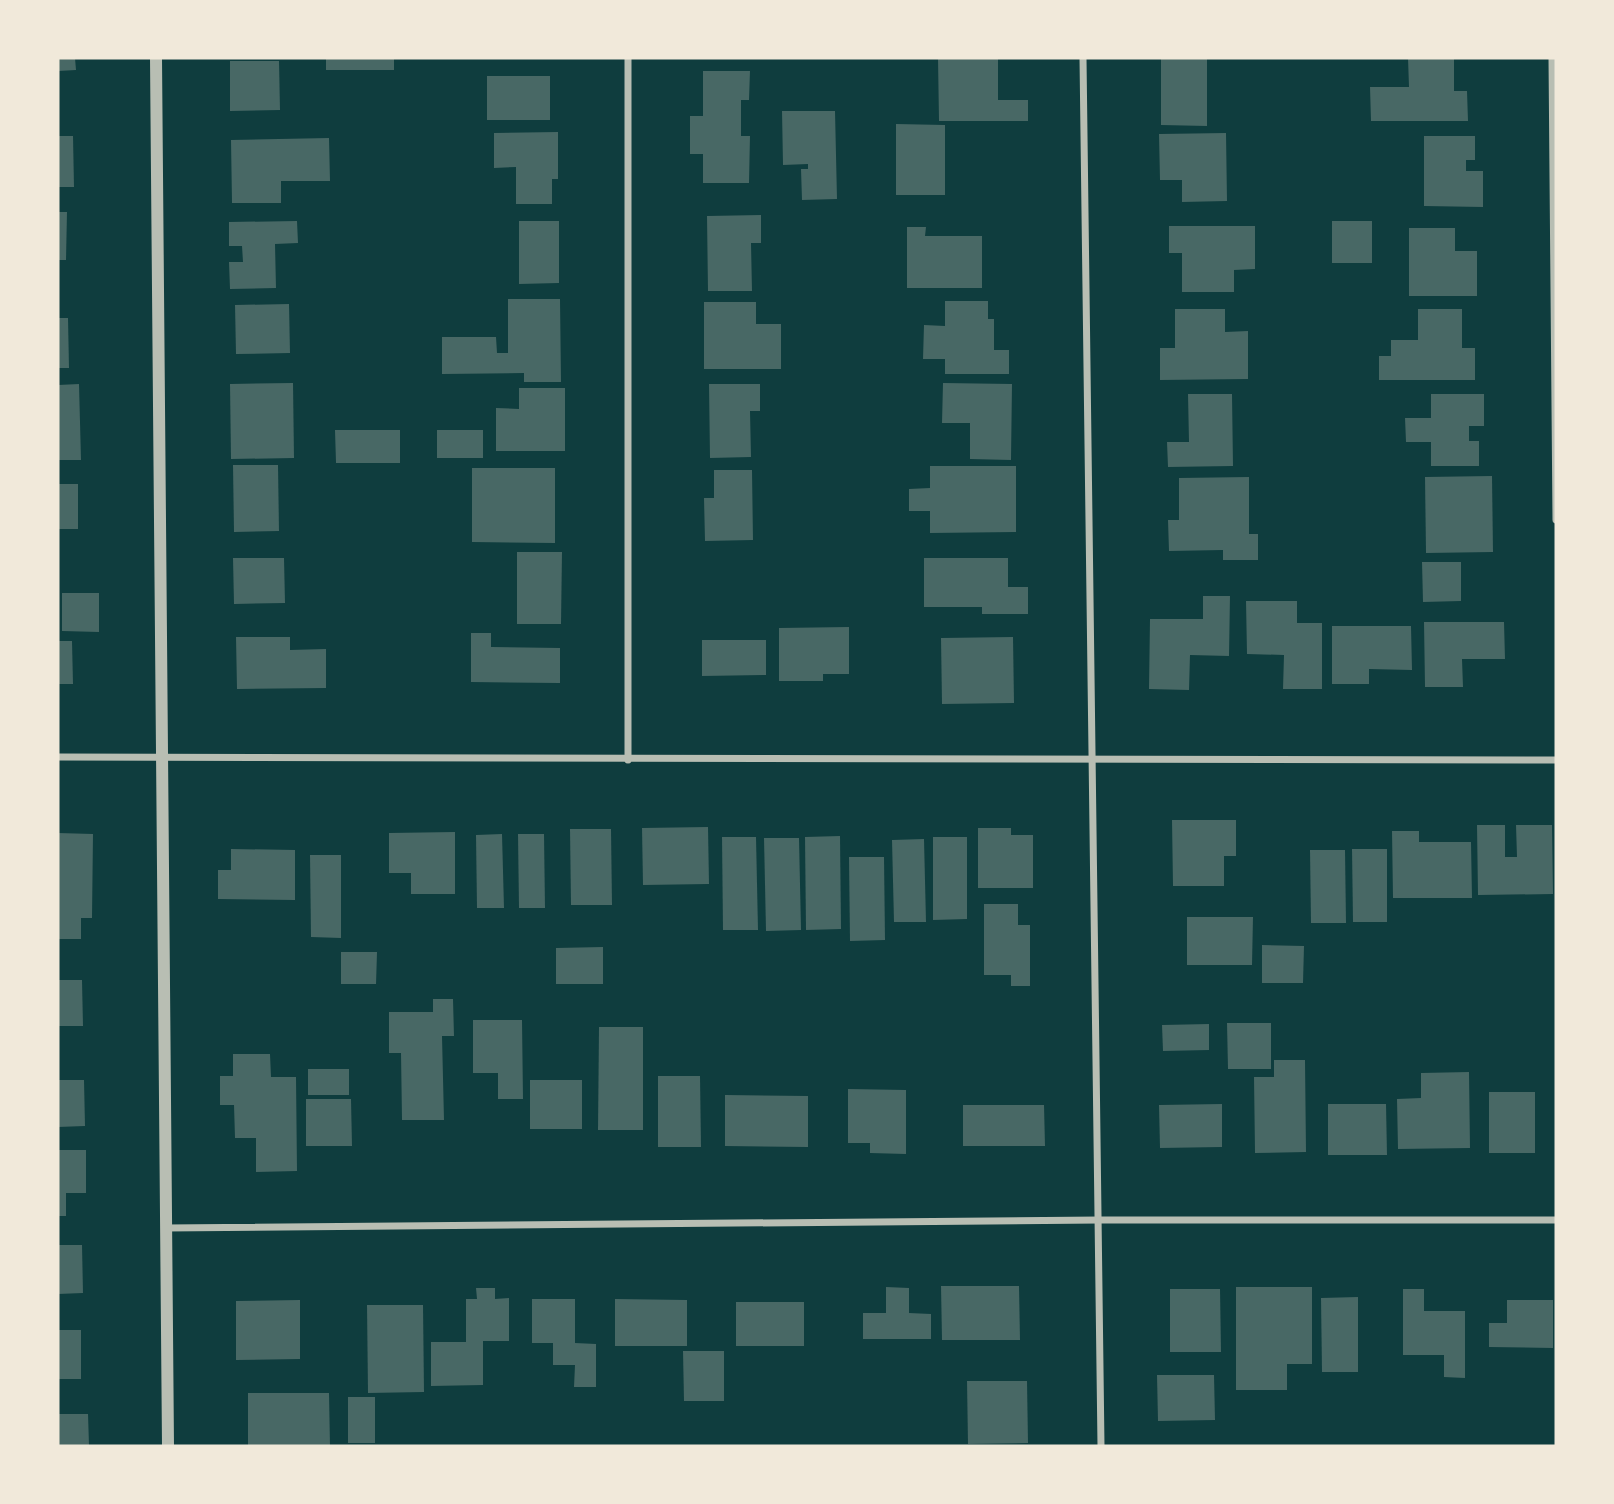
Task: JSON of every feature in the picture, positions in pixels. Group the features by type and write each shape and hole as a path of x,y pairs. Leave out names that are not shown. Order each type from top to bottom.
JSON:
{"street":[{"path":"156,58 168,1446"},
{"path":"628,58 628,760"},
{"path":"1083,58 1101,1446"},
{"path":"1552,58 1556,520"},
{"path":"58,757 1556,760"},
{"path":"166,1228 1099,1220 1556,1220"}],"building":[{"path":"58,58 75,58 76,70 58,71"},
{"path":"326,58 394,58 394,70 326,70"},
{"path":"938,58 998,58 998,100 1028,100 1028,121 939,121"},
{"path":"1161,58 1207,58 1207,126 1161,125"},
{"path":"1408,58 1454,58 1454,91 1467,91 1468,121 1371,121 1370,87 1409,87"},
{"path":"230,61 279,61 280,110 230,111"},
{"path":"703,71 750,71 749,100 741,100 741,136 750,136 749,183 703,183 703,154 690,154 690,116 703,116"},
{"path":"487,76 550,76 550,120 487,120"},
{"path":"782,111 835,111 837,199 802,200 801,169 808,169 808,164 783,165"},
{"path":"896,124 945,125 945,195 896,195"},
{"path":"558,132 558,179 552,179 552,204 516,204 516,167 494,168 494,133"},
{"path":"1226,133 1227,201 1182,202 1182,180 1160,180 1159,134"},
{"path":"58,136 73,136 74,187 58,187"},
{"path":"1424,136 1475,136 1475,160 1466,160 1466,171 1483,171 1483,207 1424,206"},
{"path":"329,138 330,181 281,181 281,203 232,203 231,140"},
{"path":"58,212 67,212 66,260 58,260"},
{"path":"761,215 761,243 751,243 752,291 708,291 707,216"},
{"path":"297,221 298,243 275,244 276,288 230,289 229,262 243,262 242,246 229,246 229,222"},
{"path":"519,221 559,221 559,283 519,284"},
{"path":"1332,221 1372,221 1372,263 1332,263"},
{"path":"1169,226 1255,226 1255,269 1234,270 1234,292 1182,292 1182,253 1169,253"},
{"path":"907,227 926,227 925,236 982,236 982,288 907,288"},
{"path":"1409,228 1455,228 1455,251 1477,251 1477,296 1409,296"},
{"path":"508,299 560,299 561,382 524,382 524,373 442,374 442,337 496,337 497,353 508,353"},
{"path":"945,301 988,301 988,319 994,319 994,350 1009,350 1009,374 945,374 945,359 923,359 924,325 945,326"},
{"path":"704,302 756,302 756,324 781,324 781,369 704,369"},
{"path":"289,304 290,353 236,354 235,305"},
{"path":"1175,309 1225,309 1225,332 1248,331 1248,379 1160,380 1160,348 1175,348"},
{"path":"1418,309 1462,309 1462,348 1475,348 1475,380 1379,380 1379,356 1391,356 1391,340 1418,340"},
{"path":"58,318 68,318 69,368 58,368"},
{"path":"293,383 294,458 231,459 230,384"},
{"path":"943,383 1012,384 1011,460 970,459 970,423 942,423"},
{"path":"79,384 81,460 58,460 58,385"},
{"path":"709,384 760,384 760,411 750,411 751,457 710,458"},
{"path":"519,388 565,388 565,451 496,451 496,408 519,409"},
{"path":"1188,394 1232,394 1233,466 1168,467 1167,442 1189,442"},
{"path":"1431,394 1484,394 1484,426 1469,426 1469,441 1479,441 1479,466 1431,466 1431,442 1406,442 1405,418 1431,418"},
{"path":"335,430 400,430 400,463 336,463"},
{"path":"437,430 483,430 483,458 437,458"},
{"path":"233,465 278,465 279,531 234,532"},
{"path":"930,466 1016,466 1016,532 930,533 930,511 909,511 909,489 930,488"},
{"path":"472,468 555,468 555,543 472,542"},
{"path":"714,470 752,470 753,540 705,541 704,498 714,498"},
{"path":"1492,476 1493,552 1426,553 1425,477"},
{"path":"1249,477 1249,534 1258,534 1258,560 1223,560 1223,550 1169,551 1168,520 1179,520 1179,478"},
{"path":"58,484 78,484 78,529 58,529"},
{"path":"517,552 562,552 561,624 517,624"},
{"path":"233,558 284,558 285,603 234,604"},
{"path":"924,558 1008,558 1008,587 1028,587 1028,614 982,614 982,607 924,607"},
{"path":"1422,562 1461,562 1461,601 1423,602"},
{"path":"62,593 99,593 99,632 62,631"},
{"path":"1203,596 1230,596 1229,656 1190,655 1189,690 1149,689 1150,619 1203,619"},
{"path":"1246,601 1297,601 1297,623 1322,623 1322,689 1283,689 1284,655 1247,654"},
{"path":"1424,622 1504,622 1505,659 1462,659 1463,687 1425,687"},
{"path":"1332,626 1411,626 1412,670 1369,669 1369,684 1332,684"},
{"path":"849,627 849,674 823,674 823,681 779,681 779,628"},
{"path":"471,633 491,633 491,647 560,648 560,683 471,682"},
{"path":"236,637 290,637 290,650 326,649 326,688 237,689"},
{"path":"1013,637 1014,703 942,704 941,638"},
{"path":"702,640 766,640 766,675 702,676"},
{"path":"58,641 72,641 73,684 58,684"},
{"path":"1172,820 1236,820 1236,856 1224,856 1224,886 1173,886"},
{"path":"1477,825 1505,825 1505,857 1517,857 1516,825 1552,825 1553,894 1478,895"},
{"path":"708,827 709,884 643,885 642,828"},
{"path":"978,828 1011,828 1011,835 1033,835 1033,888 978,888"},
{"path":"570,829 611,829 612,905 571,905"},
{"path":"1392,831 1419,831 1419,842 1471,842 1472,898 1393,898"},
{"path":"455,832 455,894 411,894 411,873 389,873 389,833"},
{"path":"58,833 93,834 92,918 81,918 81,939 58,939"},
{"path":"502,834 504,908 477,908 476,835"},
{"path":"518,834 544,834 545,908 519,908"},
{"path":"840,836 841,929 806,930 805,837"},
{"path":"722,837 756,837 758,930 723,930"},
{"path":"933,837 967,837 967,919 933,920"},
{"path":"764,838 799,838 801,930 766,931"},
{"path":"924,839 926,922 894,922 892,840"},
{"path":"231,849 295,850 295,900 218,899 218,870 231,870"},
{"path":"1352,849 1387,849 1387,922 1353,922"},
{"path":"1310,850 1345,850 1346,923 1311,923"},
{"path":"310,855 341,855 341,938 311,937"},
{"path":"849,857 884,857 885,940 850,941"},
{"path":"984,904 1018,904 1018,925 1030,925 1030,986 1011,986 1011,975 984,975"},
{"path":"1187,917 1253,917 1252,965 1187,965"},
{"path":"1262,945 1304,946 1303,983 1262,983"},
{"path":"603,947 603,984 556,984 556,948"},
{"path":"341,952 377,952 376,984 341,984"},
{"path":"58,980 82,980 83,1026 58,1026"},
{"path":"433,999 453,999 454,1036 442,1036 444,1120 402,1120 401,1053 389,1053 389,1012 433,1012"},
{"path":"473,1020 522,1020 523,1099 498,1099 498,1073 473,1073"},
{"path":"1227,1023 1271,1023 1271,1069 1228,1069"},
{"path":"1209,1024 1209,1050 1163,1051 1162,1025"},
{"path":"599,1027 643,1027 643,1130 598,1130"},
{"path":"233,1054 270,1054 271,1077 296,1077 297,1171 256,1172 256,1138 235,1138 234,1105 220,1105 220,1076 233,1076"},
{"path":"1274,1060 1305,1060 1306,1152 1255,1153 1254,1077 1274,1077"},
{"path":"308,1069 349,1069 349,1095 308,1095"},
{"path":"1469,1072 1470,1148 1398,1149 1397,1099 1421,1098 1421,1073"},
{"path":"658,1076 700,1076 701,1147 658,1147"},
{"path":"58,1080 84,1080 85,1126 58,1127"},
{"path":"530,1080 582,1080 582,1129 530,1129"},
{"path":"848,1089 906,1090 906,1154 870,1153 870,1143 848,1143"},
{"path":"1489,1092 1535,1092 1535,1153 1489,1153"},
{"path":"725,1095 808,1096 808,1147 725,1146"},
{"path":"306,1099 351,1099 352,1146 306,1146"},
{"path":"1222,1104 1222,1147 1160,1148 1159,1105"},
{"path":"1328,1104 1386,1104 1387,1155 1328,1155"},
{"path":"963,1105 1044,1105 1045,1146 963,1146"},
{"path":"58,1150 86,1150 86,1193 66,1193 66,1216 58,1216"},
{"path":"58,1245 82,1245 83,1293 58,1294"},
{"path":"941,1286 1019,1286 1020,1340 942,1340"},
{"path":"886,1287 909,1288 909,1313 931,1314 931,1339 863,1339 863,1313 886,1313"},
{"path":"1236,1287 1312,1287 1312,1364 1287,1364 1287,1390 1236,1390"},
{"path":"476,1288 495,1288 495,1299 509,1298 509,1341 483,1341 483,1385 431,1386 431,1342 466,1342 466,1299 477,1299"},
{"path":"1170,1289 1220,1289 1221,1352 1170,1352"},
{"path":"1403,1289 1424,1289 1424,1311 1465,1311 1465,1378 1444,1377 1444,1355 1403,1355"},
{"path":"1358,1297 1358,1372 1322,1372 1321,1298"},
{"path":"532,1299 575,1299 575,1343 596,1344 596,1387 574,1387 575,1365 553,1365 553,1343 532,1343"},
{"path":"615,1299 687,1300 687,1346 615,1346"},
{"path":"300,1300 300,1359 236,1360 236,1301"},
{"path":"1507,1300 1553,1300 1553,1348 1489,1347 1489,1323 1507,1323"},
{"path":"736,1302 804,1302 804,1346 736,1346"},
{"path":"367,1305 423,1305 424,1392 368,1393"},
{"path":"58,1330 81,1330 81,1379 58,1379"},
{"path":"683,1351 724,1351 724,1401 684,1401"},
{"path":"1157,1375 1214,1375 1215,1420 1158,1421"},
{"path":"967,1381 1027,1381 1028,1443 968,1444"},
{"path":"248,1393 329,1393 330,1446 248,1446"},
{"path":"348,1397 375,1397 375,1443 348,1443"},
{"path":"58,1414 88,1414 89,1446 58,1446"}]}
